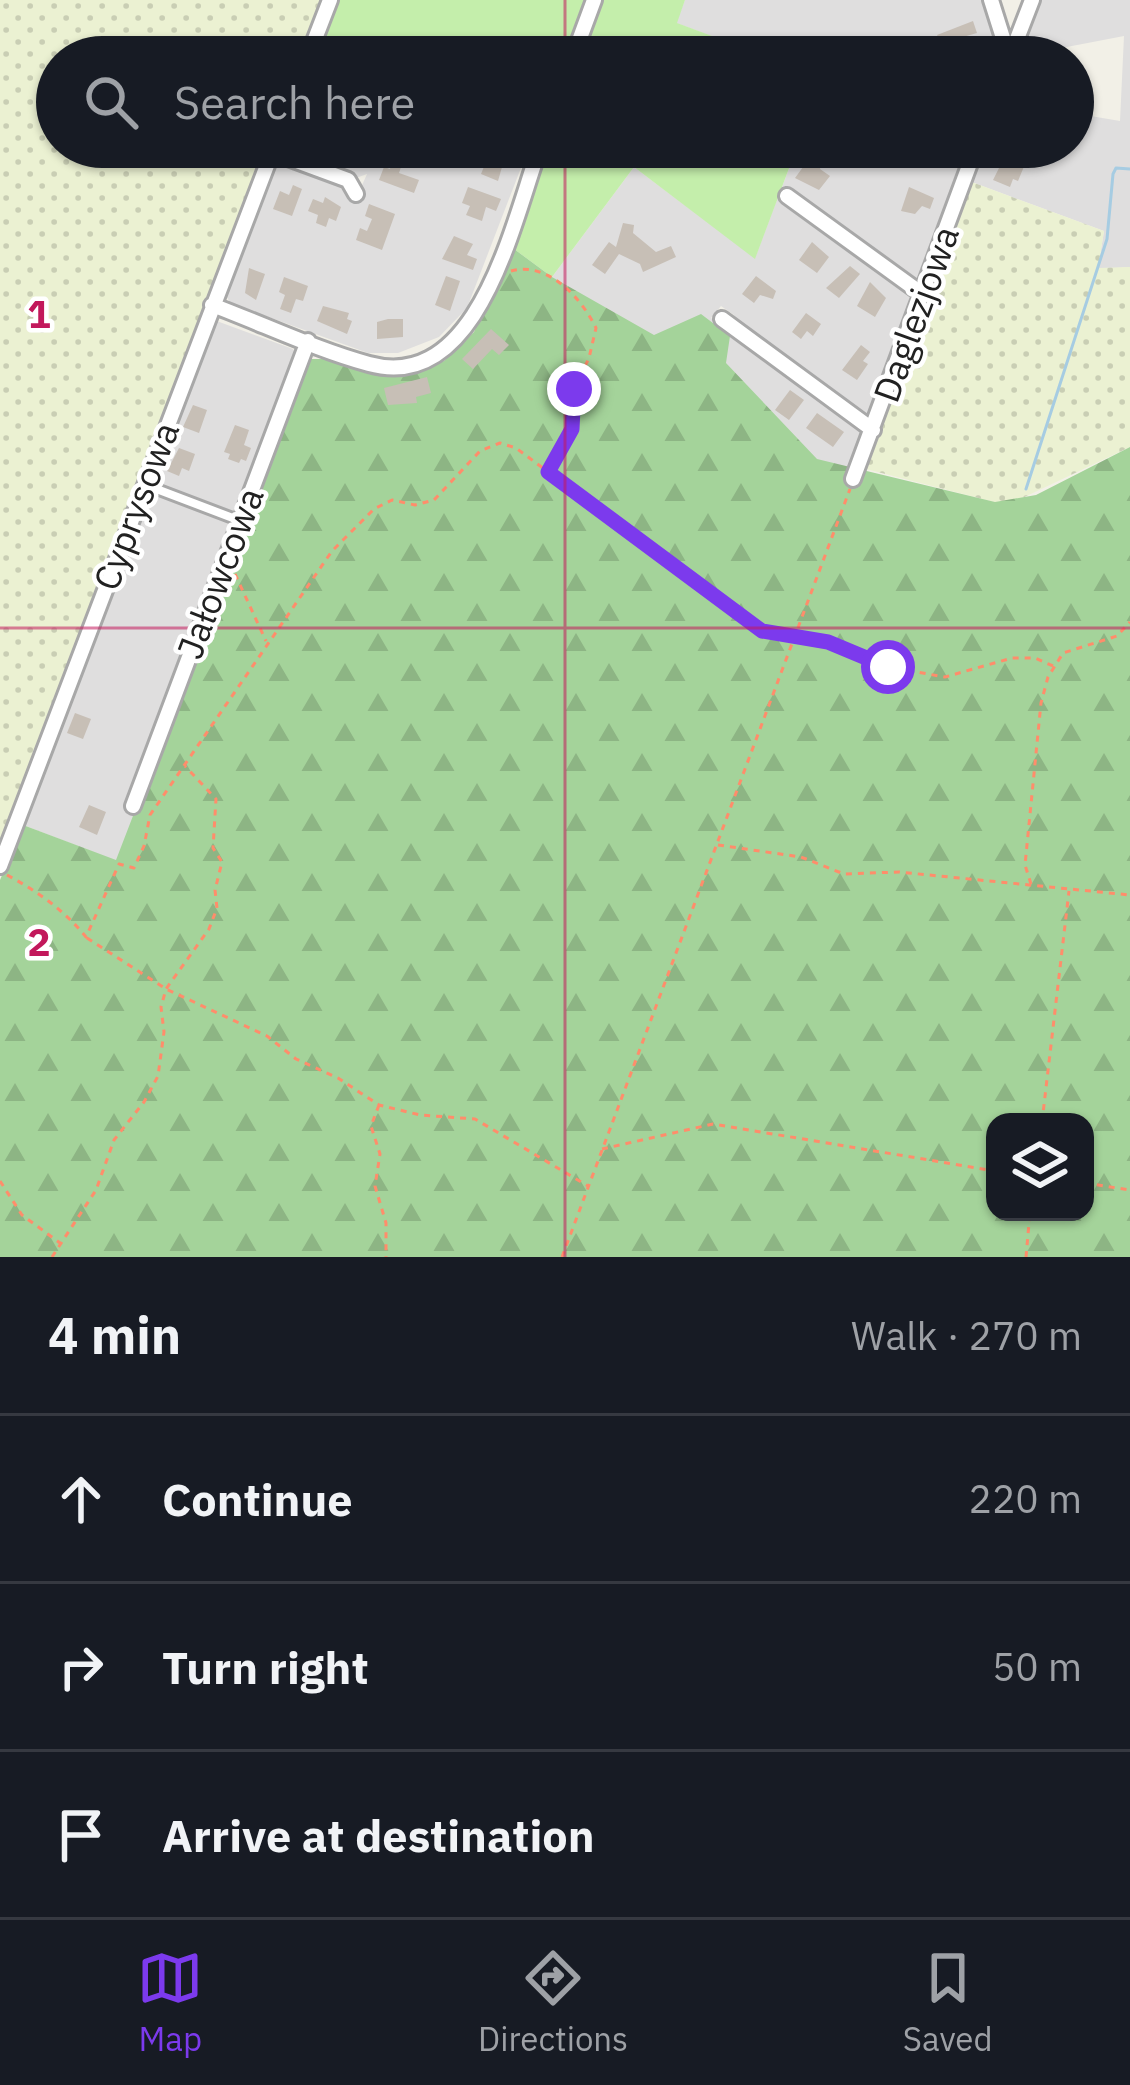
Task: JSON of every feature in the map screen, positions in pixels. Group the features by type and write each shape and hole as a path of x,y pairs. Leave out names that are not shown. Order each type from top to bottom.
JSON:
{"street":[{"path":"316,36 330,0"},
{"path":"581,36 594,0"},
{"path":"991,0 1002,36"},
{"path":"1017,36 1032,0"},
{"name":"Cyprysowa","path":"0,869 266,168"},
{"path":"319,168 348,180 356,194"},
{"path":"212,305 371,365 426,359 443,352 479,311 532,168"},
{"name":"Daglezjowa","path":"853,479 968,168"},
{"path":"787,196 922,295"},
{"path":"722,319 873,430"},
{"name":"Jałowcowa","path":"133,806 308,341"}],"lane":[{"path":"144,485 240,521"}],"path":[{"path":"494,272 536,268 544,272 586,307 596,328 574,389 572,429 548,472"},
{"path":"86,937 119,864 134,868 145,846 150,815 332,551 374,508 392,500 415,505 434,500 480,451 500,442 516,448 762,631 828,642 888,667 945,677 1012,658 1035,658 1053,666"},
{"path":"562,1257 853,479"},
{"path":"227,556 267,643"},
{"path":"1031,885 1025,865 1041,704 1053,666 1063,653 1117,636 1130,622"},
{"path":"52,1257 96,1190 114,1140 158,1076 166,988 209,929 217,908 215,890 222,862 213,848 216,799 184,765"},
{"path":"716,844 801,857 844,874 899,872 1130,895"},
{"path":"0,869 38,892 86,937 166,988 267,1036 296,1059 380,1105 420,1115 475,1119 588,1187"},
{"path":"1043,1113 1070,889"},
{"path":"380,1105 370,1126 380,1154 375,1186 386,1223 386,1257"},
{"path":"602,1149 713,1124 986,1170"},
{"path":"0,1180 22,1215 61,1244"},
{"path":"1094,1184 1130,1190"},
{"path":"1026,1257 1029,1221"}],"shaded area":[{"path":"685,0 983,0 994,36 712,36 676,23"},
{"path":"1037,0 1130,0 1130,267 1098,269 1104,231 969,181 974,168 1094,168 1094,117 1120,121 1124,36 1094,42 1094,36 1023,36"},
{"path":"290,168 350,191 355,201 367,174 356,178 333,168 521,168 467,308 439,337 398,353 368,353 230,303 224,291 271,170"},
{"path":"633,168 755,258 778,197 908,293 911,302 870,417 865,418 735,323 734,315 721,306 711,318 861,428 863,437 844,492 552,277"},
{"path":"789,168 960,168 918,281 912,283 782,187"},
{"path":"214,320 293,349 298,359 240,507 229,513 157,486 154,479"},
{"path":"154,494 228,522 232,529 126,808 155,821 127,865 23,825 147,497"}],"green space":[{"path":"0,0 326,0 311,36 36,36 36,168 260,168 0,847"},
{"path":"335,0 685,0 677,23 712,36 321,36"},
{"path":"539,168 633,168 552,277 510,246"},
{"path":"635,168 789,168 755,259"},
{"path":"969,181 1104,231 1098,268 1130,267 1130,447 1016,501 994,502 866,469"},
{"path":"510,246 552,277 654,335 701,314 730,336 726,363 817,459 995,502 1036,495 1130,447 1130,1257 0,1257 0,880 23,825 116,860 309,359 326,359 379,376 444,361 474,332"}],"building":[{"path":"973,21 977,33 966,36 937,35"},
{"path":"384,168 401,168 399,173 419,180 414,193 379,180"},
{"path":"483,168 502,168 498,181 481,174"},
{"path":"802,168 820,168 830,176 819,190 795,178"},
{"path":"999,168 1023,168 1010,187 993,180"},
{"path":"293,185 302,189 292,216 273,209 280,191 289,195"},
{"path":"468,187 501,199 496,211 486,207 482,221 466,215 470,206 462,203"},
{"path":"909,187 934,198 930,209 922,206 915,214 901,211"},
{"path":"325,197 341,207 336,221 329,218 326,227 316,223 318,215 308,211 313,199 323,203"},
{"path":"369,204 395,214 382,250 356,240 360,228 367,231 372,219 365,216"},
{"path":"623,223 634,225 633,233 656,252 671,246 676,257 643,272 640,264 619,254 605,274 592,265 609,242 616,247"},
{"path":"454,236 473,244 467,255 477,259 473,270 442,259"},
{"path":"812,242 829,257 817,273 799,260"},
{"path":"850,266 860,274 839,298 826,288"},
{"path":"249,268 265,274 256,300 245,293"},
{"path":"446,276 460,281 450,311 435,305"},
{"path":"756,276 776,291 773,299 760,295 754,303 742,294"},
{"path":"284,277 308,286 303,301 296,299 291,313 280,309"},
{"path":"870,282 886,298 875,317 857,306"},
{"path":"323,306 349,313 347,319 352,321 347,334 317,321"},
{"path":"806,313 821,324 813,336 807,331 801,339 792,332"},
{"path":"403,319 403,337 377,339 377,322"},
{"path":"491,329 509,345 499,355 492,349 473,369 462,359"},
{"path":"861,345 870,352 857,380 842,370"},
{"path":"427,377 431,393 416,397 417,403 388,405 384,388"},
{"path":"790,390 804,400 789,420 775,410"},
{"path":"193,405 207,410 199,433 183,427"},
{"path":"817,413 844,432 833,447 806,428"},
{"path":"235,425 249,430 244,445 251,448 246,461 239,463 224,452"},
{"path":"179,448 195,454 189,471 182,468 179,476 167,471"},
{"path":"75,713 91,719 83,739 67,733"},
{"path":"89,805 106,812 97,835 79,827"}],"waterway":[{"path":"1026,489 1107,239 1113,174 1116,168 1130,169"}],"route":[{"path":"574,389 572,429 548,472 762,631 828,642 888,667"}]}
